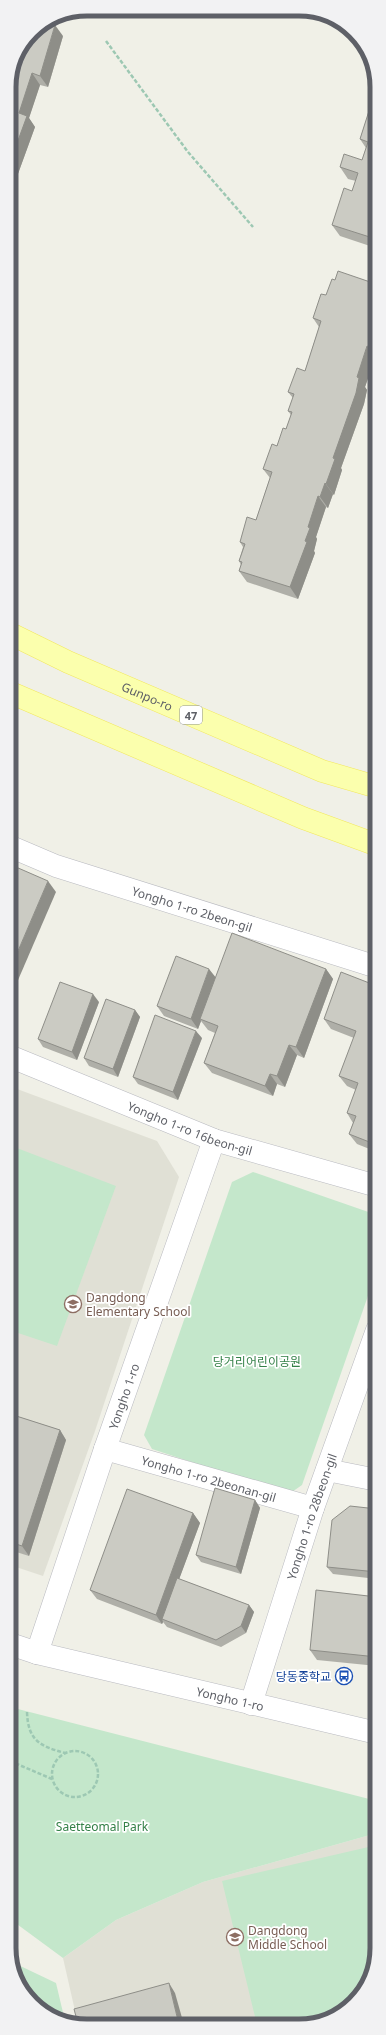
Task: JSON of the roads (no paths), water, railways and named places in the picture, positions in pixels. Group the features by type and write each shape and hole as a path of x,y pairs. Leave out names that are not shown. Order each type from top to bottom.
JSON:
{"main road":[{"name":"Gunpo-ro","path":"16,636 68,662 322,771 370,785"},
{"path":"16,695 303,818 370,842"}],"street":[{"name":"Yongho 1-ro 2beon-gil","path":"16,849 56,866 370,965"},
{"name":"Yongho 1-ro 16beon-gil","path":"16,1059 214,1140 370,1184"},
{"name":"Yongho 1-ro","path":"36,1653 105,1449 214,1140"},
{"name":"Yongho 1-ro 28beon-gil","path":"251,1704 313,1508 370,1350"},
{"name":"Yongho 1-ro 2beonan-gil","path":"105,1449 313,1508"},
{"path":"327,1470 370,1479"},
{"name":"Yongho 1-ro","path":"16,1646 36,1653 370,1731"}],"place":[{"name":"Dangdong Elementary School","path":"73,1304"},
{"name":"당동중학교","path":"344,1676"},
{"name":"Dangdong Middle School","path":"235,1937"}],"park label":[{"name":"당거리어린이공원","path":"257,1361"},
{"name":"Saetteomal Park","path":"102,1826"}]}
